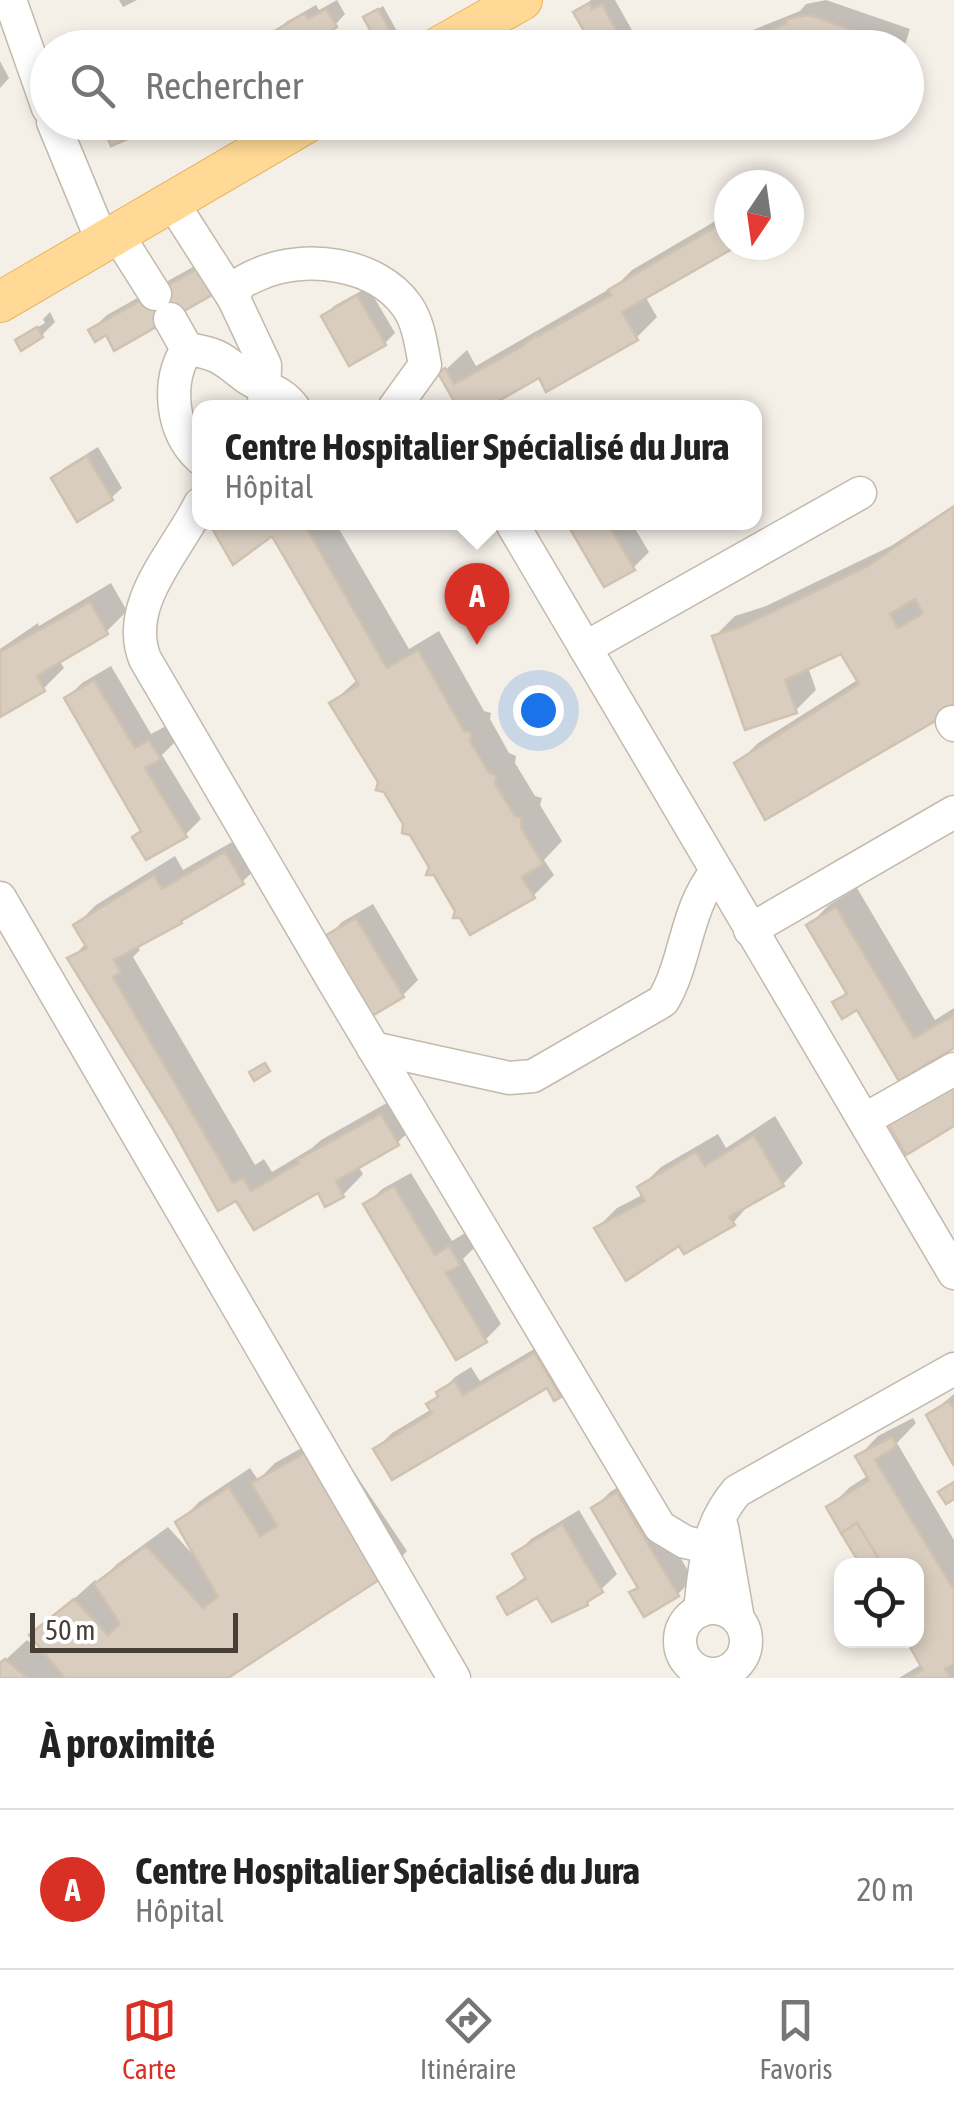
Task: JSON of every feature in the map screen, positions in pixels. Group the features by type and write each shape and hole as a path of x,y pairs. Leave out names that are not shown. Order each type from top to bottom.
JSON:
{"main road":[{"path":"470,30 522,0"},
{"path":"0,302 277,140"}],"street":[{"path":"10,0 30,57"},
{"path":"62,140 110,238 162,306 187,349"},
{"path":"172,202 234,299 264,364 264,396"},
{"path":"234,299 240,282 285,264 314,262 360,272 389,288 408,307 420,335 430,400"},
{"path":"187,349 230,361 264,396"},
{"path":"187,349 177,366 175,401 179,426 192,450"},
{"path":"400,400 425,365"},
{"path":"264,396 284,394 288,400"},
{"path":"584,648 860,492"},
{"path":"192,518 146,599 140,614 139,643 373,1048 660,1527 685,1542 707,1547"},
{"path":"516,530 954,1274"},
{"path":"750,930 954,812"},
{"path":"373,1048 509,1078 534,1076 663,1001 675,980 702,890 716,872"},
{"path":"0,898 454,1678"},
{"path":"864,1120 954,1070"},
{"path":"726,1503 722,1526 724,1555 738,1619 746,1637 745,1647 735,1666 714,1674 687,1672 680,1637 684,1626 700,1610 707,1547 714,1523 726,1503 737,1492 954,1369"},
{"path":"700,1610 720,1609 738,1619"}],"building":[{"path":"589,3 592,9 602,4 616,30 584,30 573,12"},
{"path":"326,9 337,27 276,30 305,13 308,19"},
{"path":"378,9 390,30 370,30 363,17"},
{"path":"809,15 852,30 770,30 787,19"},
{"path":"714,228 714,259 622,312 638,340 546,392 539,378 500,400 453,400 438,373 445,368 454,384 611,295 608,290"},
{"path":"201,267 217,292 114,351 106,335 95,342 88,330"},
{"path":"357,295 386,345 349,366 321,316"},
{"path":"37,327 43,337 21,351 15,340"},
{"path":"87,456 113,500 77,522 51,478"},
{"path":"954,506 954,710 765,820 734,763 859,684 841,654 785,680 797,713 745,730 712,636 743,626 868,566","holes":["915,599 923,613 898,628 890,614"]},
{"path":"213,530 308,530 387,668 418,650 464,731 472,733 470,741 489,773 497,776 495,784 515,816 522,818 521,827 543,864 522,877 535,898 470,935 460,918 453,918 455,911 434,875 426,875 429,867 410,835 402,833 403,824 384,792 376,790 378,782 329,703 359,685 272,536 233,565"},
{"path":"571,530 612,530 635,570 604,587"},
{"path":"90,602 108,634 37,676 45,691 0,717 0,652"},
{"path":"94,680 135,748 149,740 161,759 145,768 187,837 146,860 132,837 141,831 64,698"},
{"path":"225,852 244,884 114,960 121,972 113,977 233,1183 243,1178 251,1191 299,1163 297,1160 381,1114 399,1145 336,1181 344,1197 325,1207 318,1193 254,1230 236,1201 218,1211 171,1126 67,958 87,948 73,925 154,875 162,889"},
{"path":"836,907 914,1038 954,1015 954,1048 899,1081 857,1010 842,1019 832,1002 847,994 806,925"},
{"path":"356,918 404,997 370,1017 323,937"},
{"path":"265,1063 270,1071 254,1081 249,1072"},
{"path":"954,1070 954,1126 906,1155 887,1122"},
{"path":"754,1135 784,1186 729,1217 735,1225 684,1254 679,1246 626,1281 594,1228 645,1201 637,1187 696,1152 705,1166"},
{"path":"394,1186 435,1255 449,1246 460,1265 446,1273 487,1342 456,1360 363,1204"},
{"path":"535,1353 561,1397 554,1401 547,1388 392,1480 373,1449 432,1413 426,1404 438,1397 436,1392 455,1381 463,1395"},
{"path":"949,1401 954,1409 954,1466 926,1415"},
{"path":"892,1437 897,1446 875,1460 954,1590 954,1664 945,1669 951,1678 909,1678 923,1670 911,1648 924,1648 924,1558 878,1558 857,1523 841,1533 826,1507 869,1480 855,1456"},
{"path":"307,1452 388,1574 228,1678 65,1678 29,1635 74,1599 108,1635 120,1624 94,1584 146,1546 203,1608 218,1597 175,1522 229,1487 260,1536 277,1526 251,1483"},
{"path":"954,1482 954,1499 946,1504 938,1492"},
{"path":"617,1492 679,1596 644,1617 629,1592 638,1588 591,1508"},
{"path":"857,1523 878,1558 856,1558 841,1533"},
{"path":"562,1524 603,1592 588,1605 552,1622 537,1598 507,1615 497,1597 526,1579 512,1554"},
{"path":"5,1659 27,1678 0,1678 0,1663"}],"place":[{"name":"Centre Hospitalier Spécialisé du Jura","path":"477,645"}]}
